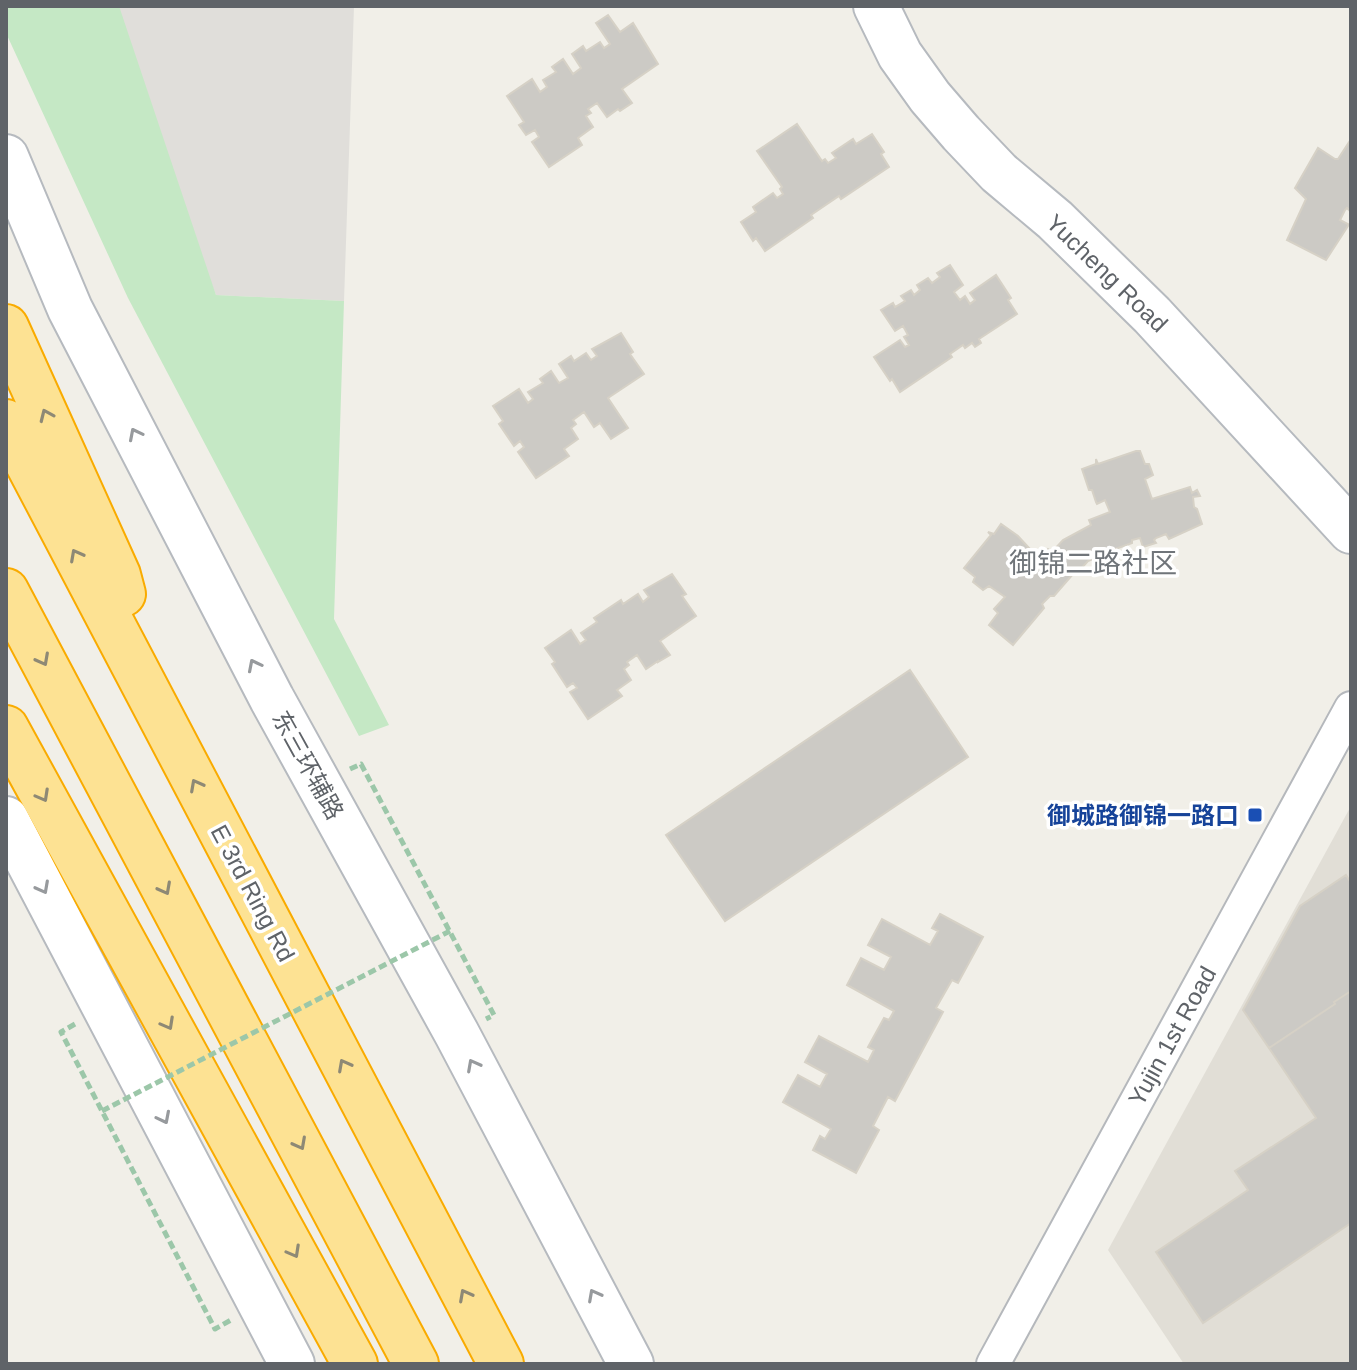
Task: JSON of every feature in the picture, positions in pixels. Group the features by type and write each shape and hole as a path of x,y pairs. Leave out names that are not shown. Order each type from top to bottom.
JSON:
{"highway":[{"path":"6,327 118,575 150,697"},
{"name":"E 3rd Ring Rd","path":"6,422 501,1364"},
{"path":"6,591 416,1364"},
{"path":"6,728 355,1364"}],"main road":[{"name":"Yucheng Road","path":"876,6 900,55 961,133 999,173 1055,220 1152,315 1351,531"},
{"name":"东三环辅路","path":"6,157 70,309 272,699 457,1034 631,1364"},
{"path":"6,819 292,1364"}],"street":[{"name":"Yujin 1st Road","path":"993,1364 1351,708"}],"path":[{"path":"361,764 494,1015"},
{"path":"102,1111 450,931"},
{"path":"61,1032 215,1329"}],"shaded area":[{"path":"103,6 354,6 344,301 216,295"},
{"path":"1351,806 1351,1364 1184,1364 1108,1250"}],"green space":[{"path":"6,6 119,6 216,295 344,301 334,619 389,725 359,736 128,298 6,33"}],"building":[{"path":"608,15 620,32 633,23 658,64 622,89 632,103 620,111 618,109 607,117 597,103 588,109 591,113 586,116 593,127 578,138 582,145 549,167 532,142 539,137 535,130 526,135 519,125 524,122 507,96 532,79 540,92 547,87 543,80 556,72 552,67 563,59 573,74 581,68 572,54 583,46 586,51 600,42 604,48 610,44 596,23"},
{"path":"797,124 822,161 825,159 828,163 836,158 832,153 853,139 856,144 872,134 884,152 881,154 889,167 841,199 839,196 765,251 756,238 753,241 741,222 756,212 753,207 773,193 777,198 783,194 782,187 757,151"},
{"path":"1351,139 1351,212 1347,208 1345,210 1340,220 1348,226 1326,260 1287,240 1306,199 1295,188 1318,148 1338,159"},
{"path":"950,265 963,285 954,292 960,300 965,296 970,304 975,300 970,293 996,275 1017,314 979,339 981,343 975,347 972,343 965,348 963,345 950,354 952,357 900,392 874,357 900,340 905,347 909,345 904,337 908,335 903,326 895,331 881,310 905,301 901,296 911,290 914,295 920,290 917,285 928,278 932,283 940,277 937,273"},
{"path":"621,333 633,352 630,354 644,374 608,398 628,428 611,439 600,423 594,427 584,412 573,420 576,424 571,428 578,439 564,449 569,456 536,478 518,452 524,447 520,441 514,446 499,424 503,421 493,406 519,389 528,403 533,399 528,392 543,383 540,379 551,371 559,383 568,378 559,364 571,356 574,361 586,353 591,360 597,356 592,349"},
{"path":"1140,451 1153,475 1145,479 1152,499 1190,487 1192,493 1197,490 1200,496 1193,497 1194,507 1202,524 1169,539 1166,534 1156,538 1156,543 1143,547 1140,538 1132,540 1132,543 1088,561 1042,604 1044,608 1013,645 989,625 998,613 994,609 1005,597 989,586 983,590 973,582 975,577 964,568 991,535 988,532 994,534 1001,524 1030,549 1022,557 1033,565 1048,549 1052,552 1063,540 1091,525 1089,520 1110,512 1105,500 1097,504 1082,469 1096,464 1096,459 1098,464"},
{"path":"672,574 696,616 660,641 670,655 646,669 637,655 627,662 629,665 624,669 631,680 617,690 622,696 588,719 570,692 577,688 573,683 567,687 545,648 571,630 580,644 586,640 581,633 597,622 594,618 621,600 623,604 638,594 643,602 649,597 644,590"},
{"path":"910,670 968,757 725,921 666,835"},
{"path":"1346,875 1351,883 1351,991 1269,1048 1243,1010 1300,906"},
{"path":"940,914 983,937 958,983 952,980 936,1008 943,1012 895,1101 888,1097 873,1126 879,1130 856,1173 813,1150 820,1136 825,1139 831,1129 783,1102 798,1075 820,1087 827,1074 805,1062 819,1036 868,1062 874,1050 868,1047 884,1018 889,1020 894,1011 847,985 861,958 884,970 891,957 868,945 882,919 930,945 938,931 932,928"},
{"path":"1351,991 1351,1223 1203,1323 1156,1252 1248,1190 1235,1171 1316,1118 1269,1048"}],"place":[{"name":"御城路御锦一路口","path":"1255,815"}],"district":[{"name":"御锦二路社区","path":"1093,563"}]}
